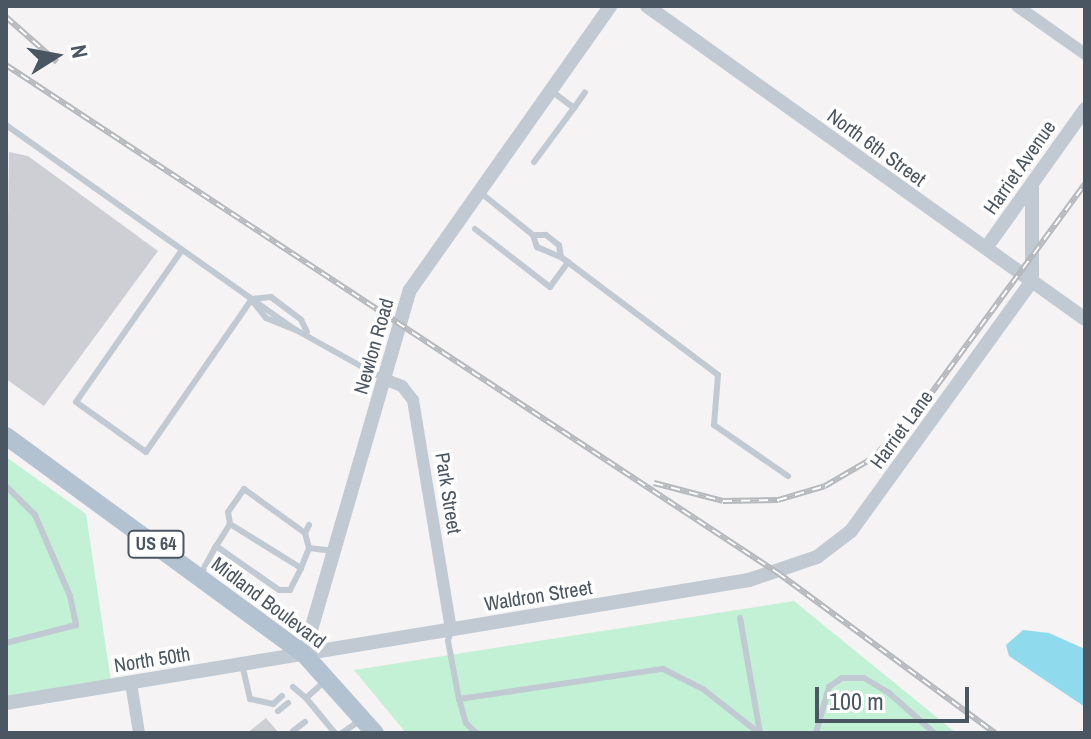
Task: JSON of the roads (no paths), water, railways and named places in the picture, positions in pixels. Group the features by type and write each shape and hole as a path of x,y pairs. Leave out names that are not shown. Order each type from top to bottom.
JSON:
{"main road":[{"name":"Midland Boulevard","path":"7,440 304,654 375,733"}],"street":[{"name":"Newlon Road","path":"304,654 410,290 610,6"},
{"name":"North 6th Street","path":"647,6 1085,319"},
{"path":"1017,6 1085,54"},
{"name":"Harriet Avenue","path":"986,248 1085,109"},
{"path":"1032,184 1032,281"},
{"name":"Harriet Lane","path":"778,573 817,557 846,536 1032,281"},
{"name":"Park Street","path":"384,379 402,386 413,400 451,629"},
{"name":"Waldron Street","path":"304,654 778,573"},
{"name":"North 50th","path":"6,703 304,654"},
{"path":"131,683 139,733"}],"lane":[{"path":"550,90 574,108"},
{"path":"534,162 585,92"},
{"path":"6,125 296,330 307,332 384,379"},
{"path":"478,191 533,235 537,247 561,257 718,375 714,425 788,476"},
{"path":"475,229 550,287 568,262"},
{"path":"533,235 546,235 559,245 561,257"},
{"path":"182,250 76,402 146,452 252,299 271,297 301,320 307,332"},
{"path":"6,486 35,515 70,596 76,625 6,643"},
{"path":"200,577 216,546 230,524 228,512 244,489 305,533 309,548 290,590 279,590 216,546"},
{"path":"230,524 301,568"},
{"path":"305,533 309,525"},
{"path":"309,548 336,552"},
{"path":"740,618 760,733"},
{"path":"451,629 448,641 459,699 466,723 476,733"},
{"path":"242,664 250,699 273,704 279,712 288,703"},
{"path":"459,699 663,669 703,689 760,733"},
{"path":"305,698 328,678"},
{"path":"816,733 829,687 842,678 864,678 889,693 934,733"},
{"path":"293,687 335,733"},
{"path":"273,704 282,696"},
{"path":"342,733 362,718"},
{"path":"293,731 305,722"}],"water":[{"path":"1023,630 1049,633 1085,649 1085,707 1009,656 1006,645"}],"railway":[{"path":"6,17 57,62"},
{"path":"6,65 778,573 995,733"},
{"path":"654,483 723,501 778,500 825,486 873,458 927,399 1085,184"}]}
